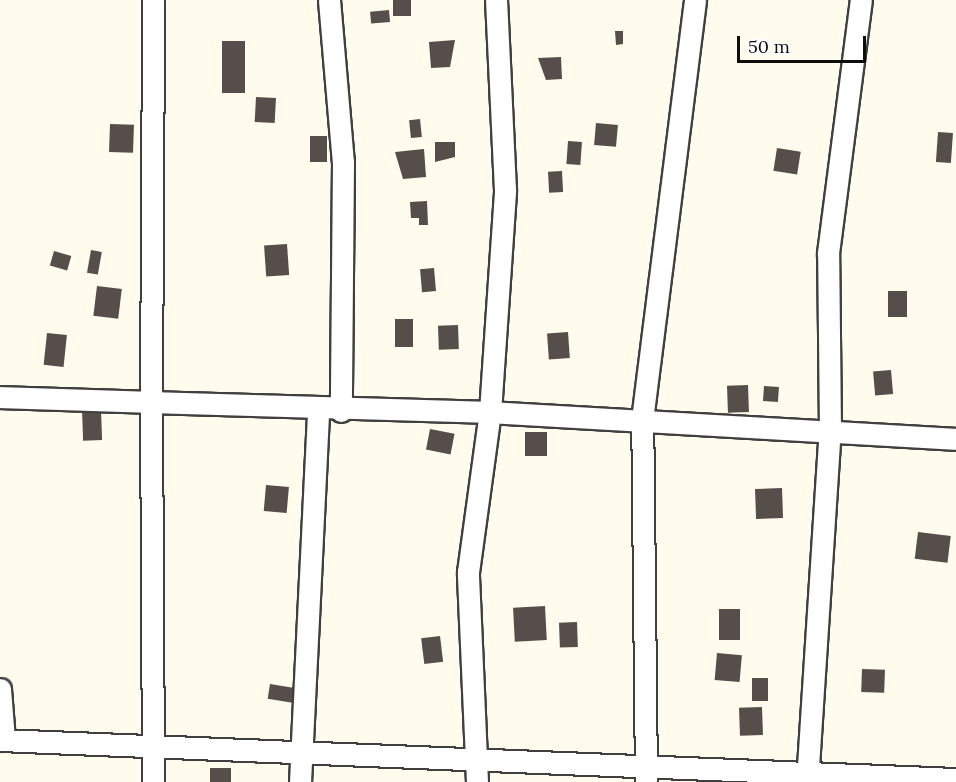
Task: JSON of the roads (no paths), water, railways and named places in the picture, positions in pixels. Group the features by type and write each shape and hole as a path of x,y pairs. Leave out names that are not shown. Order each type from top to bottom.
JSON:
{"street":[{"path":"153,0 151,402 153,782"},
{"path":"329,0 343,162 341,411"},
{"path":"477,782 468,572 490,412 506,190 496,0"},
{"path":"646,775 642,420 694,0"},
{"path":"807,777 830,430 828,253 861,0"},
{"path":"0,397 318,411 490,412 956,439"},
{"path":"300,782 299,752 318,411"},
{"path":"0,689 2,740 476,759 646,775 956,779"}]}
